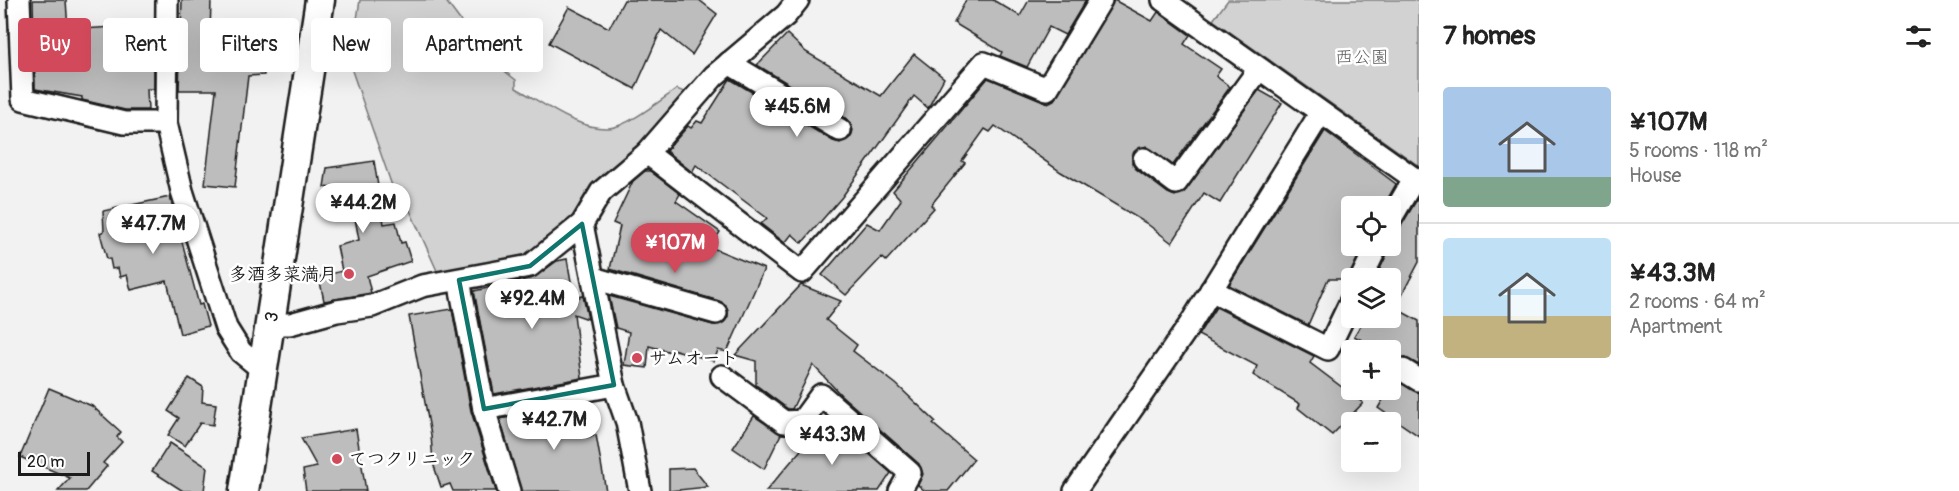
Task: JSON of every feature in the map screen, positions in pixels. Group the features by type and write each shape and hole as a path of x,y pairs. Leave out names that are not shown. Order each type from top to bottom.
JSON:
{"street":[{"path":"19,0 23,99 124,123 166,123"},
{"path":"167,0 166,123 182,191 226,328 241,352 263,370"},
{"name":"3","path":"244,491 320,0"},
{"path":"271,324 290,324 337,311 372,306 422,286 530,266 582,224 601,192 647,153 714,76 786,15 798,0"},
{"path":"647,153 802,272 984,63 1047,89 1101,0"},
{"path":"1162,0 1417,181 1401,204"},
{"path":"729,63 840,130"},
{"path":"1144,159 1176,183 1259,69"},
{"path":"1075,491 1211,290 1320,114"},
{"path":"582,224 614,385 627,422 640,491"},
{"path":"592,278 716,313"},
{"path":"459,280 484,409 509,491"},
{"path":"1211,290 1328,349 1341,321"},
{"path":"722,376 784,422 802,421 821,395 910,473 900,491"},
{"path":"484,409 614,385"}],"highlighted area":[{"path":"582,224 614,385 484,409 459,280 530,266"}],"green space":[{"path":"360,0 445,0 458,18 403,18 403,72 506,72 516,80 516,88 560,114 585,125 609,128 625,123 677,89 684,92 685,98 577,220 535,255 438,273 408,206 399,206 352,72 391,72 391,18 357,18"},
{"name":"西公園","path":"1228,0 1419,0 1419,166 1213,20"}],"building":[{"path":"33,0 66,0 67,18 33,18"},
{"path":"182,0 211,0 210,18 200,18 200,72 264,72 264,75 248,76 235,187 205,184 216,90 179,90 180,72 188,72 188,18 181,18"},
{"path":"624,0 699,0 717,14 692,55 661,30 635,89 549,43 569,7 609,28"},
{"path":"966,0 993,0 1020,16 1029,0 1086,0 1065,35 1049,27 1027,67 1000,56 1002,52 954,23"},
{"path":"1114,0 1152,21 1158,12 1190,35 1184,44 1221,69 1216,76 1230,87 1173,165 1146,146 1134,152 1132,163 1136,169 1168,193 1175,196 1186,190 1259,90 1282,103 1220,203 1204,193 1172,243 1146,223 1061,172 995,126 990,132 985,129 962,161 965,163 931,205 934,208 886,261 882,257 846,295 822,275 867,223 880,230 901,200 893,191 988,78 1048,103 1054,100"},
{"path":"91,28 103,28 103,72 154,72 154,89 147,89 148,110 125,110 82,100 82,97 35,89 35,72 91,72"},
{"path":"787,34 806,52 881,96 914,54 944,78 928,108 914,96 842,197 802,243 792,234 785,243 761,224 767,218 696,165 692,172 666,151 688,126 691,128 697,121 702,123 730,79 833,141 840,143 851,137 853,130 847,119 757,65"},
{"path":"1325,131 1396,184 1389,196 1341,196 1341,256 1358,256 1353,268 1341,268 1341,279 1328,279 1308,325 1229,285"},
{"path":"374,161 384,224 396,222 401,243 405,242 411,261 367,276 371,293 324,301 319,277 342,271 337,246 359,240 350,191 324,187 327,168"},
{"path":"645,171 650,171 680,194 676,201 720,232 710,247 764,269 727,352 718,350 714,361 672,349 671,352 649,346 647,368 624,365 629,332 616,328 609,296 713,325 724,322 728,316 726,305 719,301 610,269 620,226 613,223 633,181"},
{"path":"1419,196 1419,262 1401,296 1401,268 1380,268 1386,256 1401,256 1401,226"},
{"path":"170,197 199,305 202,304 208,326 180,334 167,281 131,290 127,275 120,277 118,268 112,269 100,233 104,231 103,211"},
{"path":"567,259 574,298 583,296 588,319 574,314 582,378 494,394 474,291 533,278 557,261"},
{"path":"801,285 841,301 826,320 857,345 853,351 896,384 936,422 933,424 974,459 948,491 925,491 918,485 923,474 919,464 841,395 813,365 792,409 788,409 756,385 756,361 735,355"},
{"path":"1216,307 1314,356 1310,363 1341,386 1341,400 1359,400 1363,403 1354,412 1341,412 1341,426 1332,435 1298,408 1300,404 1253,375 1257,366 1198,335"},
{"path":"452,309 471,411 496,491 453,491 450,484 441,487 433,463 431,435 409,316"},
{"path":"1401,311 1419,321 1419,365 1404,357 1401,358 1401,340 1361,340 1354,336 1359,328 1401,328"},
{"path":"189,378 203,387 202,402 216,404 213,425 200,423 185,446 168,435 179,418 168,411"},
{"path":"1401,383 1419,393 1419,436 1401,424 1401,412 1384,412 1378,408 1383,400 1401,400"},
{"path":"49,388 92,406 121,432 117,437 122,442 103,463 107,466 86,491 58,491 70,478 20,457"},
{"path":"581,404 587,437 596,435 606,491 521,491 500,419"},
{"path":"754,416 781,434 764,469 733,448"},
{"path":"828,418 891,473 879,491 766,491"},
{"name":"てつクリニック","path":"356,429 366,491 306,491 303,470 317,467 301,438"},
{"path":"170,443 207,467 204,491 183,491 152,471"},
{"path":"693,468 708,487 669,491 669,469"}],"place":[{"name":"多酒多菜満月","path":"349,274"},
{"name":"サムオート","path":"637,358"},
{"name":"てつクリニック","path":"337,459"}]}
